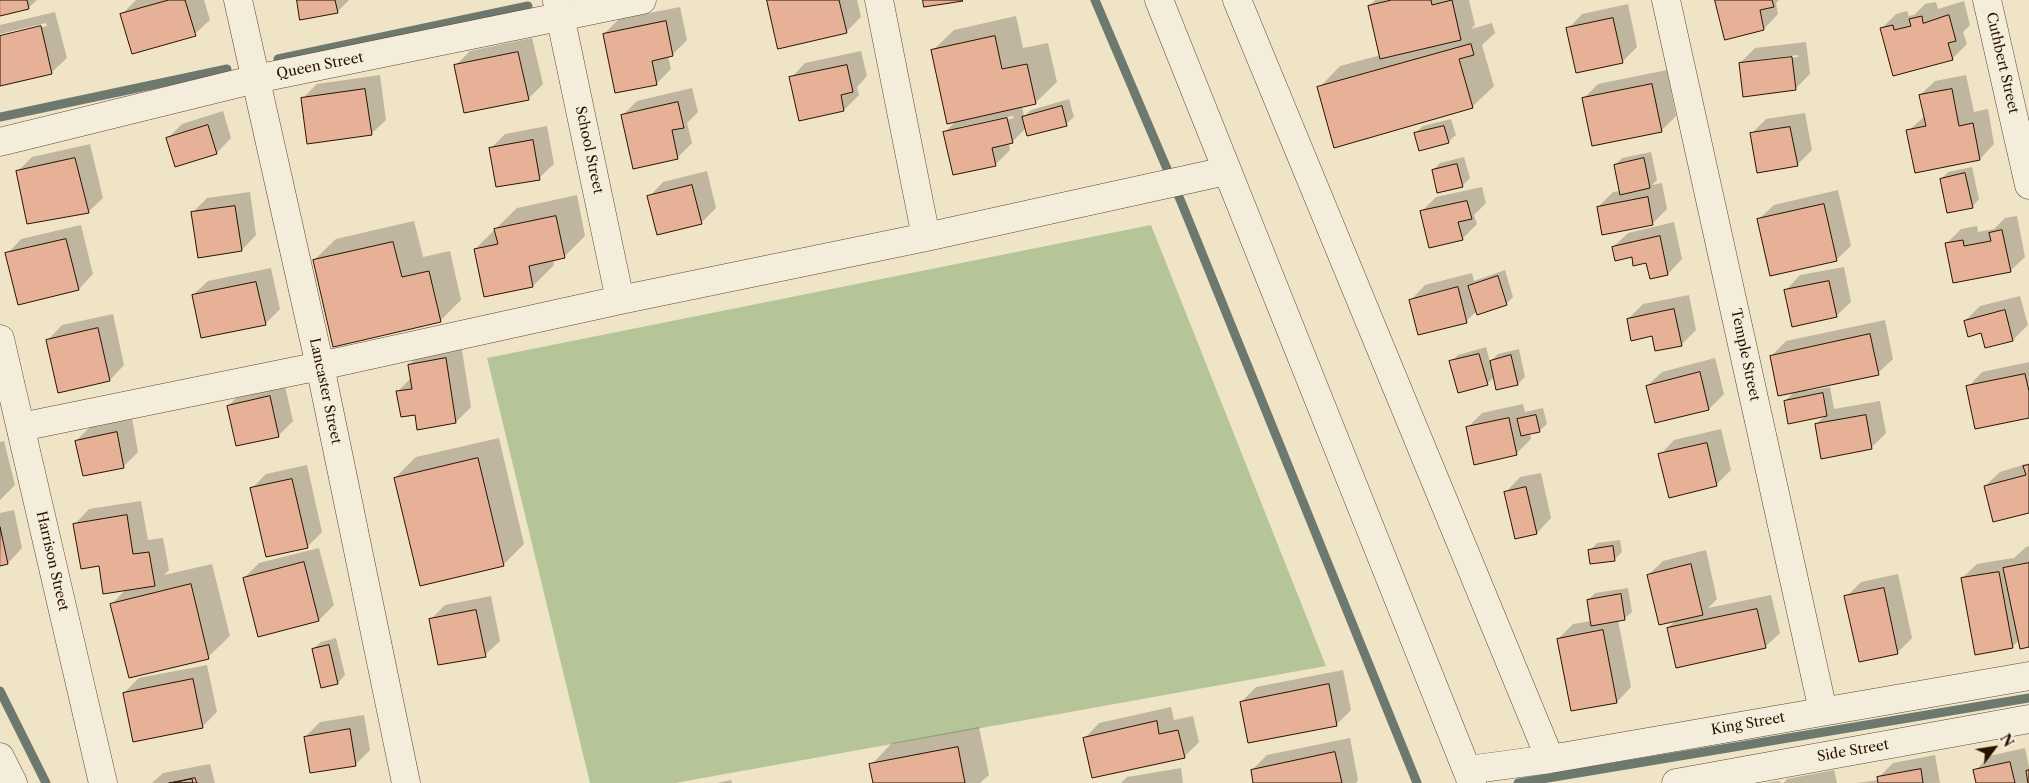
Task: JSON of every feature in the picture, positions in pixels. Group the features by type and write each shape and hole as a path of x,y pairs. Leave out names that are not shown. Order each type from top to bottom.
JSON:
{"street":[{"name":"Lancaster Street","path":"238,0 320,366 406,783"},
{"name":"Queen Street","path":"0,142 256,79 558,9 642,0"},
{"path":"879,0 926,237"},
{"path":"1159,0 1470,777"},
{"path":"1237,0 1550,759"},
{"name":"Temple Street","path":"1666,0 1823,711"},
{"name":"Cuthbert Street","path":"1987,0 2029,185"},
{"name":"School Street","path":"558,9 620,300"},
{"path":"21,427 320,366 1226,171"},
{"name":"Harrison Street","path":"0,339 103,783"},
{"name":"King Street","path":"1470,777 1550,759 2029,676"},
{"name":"Side Street","path":"1676,783 2029,719"},
{"path":"0,757 12,783"}],"green space":[{"path":"1151,225 1326,666 675,783 590,783 487,358"}],"building":[{"path":"0,0 27,0 29,9 0,16"},
{"path":"169,0 185,0 196,36 132,54 120,14"},
{"path":"297,0 335,0 338,13 300,20"},
{"path":"767,0 839,0 847,33 778,49"},
{"path":"923,0 962,0 963,1 924,7"},
{"path":"1392,0 1431,0 1432,5 1452,0 1461,40 1380,59 1368,6"},
{"path":"1715,0 1772,0 1774,7 1760,10 1764,30 1725,40"},
{"path":"1949,15 1956,41 1948,43 1953,60 1893,76 1880,28 1893,25 1894,30 1911,26 1909,19 1922,16 1923,23"},
{"path":"1613,18 1623,63 1576,73 1566,28"},
{"path":"666,21 673,56 652,61 657,85 615,93 603,34"},
{"path":"41,26 52,74 0,86 0,36"},
{"path":"995,36 1002,69 1027,64 1036,104 947,124 931,50"},
{"path":"1471,44 1474,55 1459,59 1473,108 1334,148 1317,87"},
{"path":"518,52 529,100 464,113 454,65"},
{"path":"1792,57 1796,90 1743,97 1739,63"},
{"path":"847,65 853,92 841,95 844,111 799,121 789,77"},
{"path":"1652,84 1662,132 1592,146 1582,98"},
{"path":"365,89 372,135 307,144 301,98"},
{"path":"1952,89 1959,126 1973,123 1980,160 1915,173 1906,130 1926,126 1919,95"},
{"path":"678,102 684,128 672,130 678,159 633,169 621,115"},
{"path":"1062,106 1067,126 1027,136 1022,117"},
{"path":"1007,118 1013,143 992,148 996,166 953,175 943,132"},
{"path":"208,125 217,154 175,167 166,138"},
{"path":"1444,126 1449,143 1419,151 1414,133"},
{"path":"1790,127 1798,166 1757,173 1750,133"},
{"path":"533,140 540,180 496,187 489,148"},
{"path":"75,158 89,213 27,224 16,171"},
{"path":"1644,158 1650,188 1620,195 1614,165"},
{"path":"1457,164 1463,187 1437,193 1432,170"},
{"path":"1965,173 1973,208 1947,213 1940,179"},
{"path":"692,185 702,224 657,235 647,196"},
{"path":"1648,197 1653,225 1602,235 1597,207"},
{"path":"1467,201 1472,219 1458,222 1463,240 1429,248 1420,211"},
{"path":"1824,204 1837,261 1770,276 1757,219"},
{"path":"235,206 242,251 198,258 191,212"},
{"path":"556,216 565,258 529,266 533,287 484,297 474,249 498,244 494,229"},
{"path":"2002,230 2011,272 1953,283 1945,243 1963,240 1964,246 1991,241 1989,233"},
{"path":"1660,236 1668,275 1650,279 1646,263 1633,266 1632,257 1615,261 1612,247"},
{"path":"66,239 79,290 18,305 5,253"},
{"path":"393,242 402,277 429,271 441,322 333,347 313,260"},
{"path":"1498,276 1507,305 1477,315 1468,286"},
{"path":"1829,281 1837,317 1792,327 1784,290"},
{"path":"256,282 266,325 201,338 192,295"},
{"path":"1458,287 1467,323 1418,335 1409,300"},
{"path":"1674,309 1682,346 1655,351 1652,336 1631,341 1627,319"},
{"path":"2005,310 2013,341 1985,348 1981,333 1968,337 1964,321"},
{"path":"98,328 110,381 58,393 46,340"},
{"path":"1870,334 1879,375 1778,396 1770,356"},
{"path":"1479,354 1488,385 1458,393 1449,361"},
{"path":"1511,355 1518,385 1496,390 1490,361"},
{"path":"446,358 456,423 417,430 415,415 401,417 396,391 412,389 408,365"},
{"path":"1700,372 1709,410 1655,423 1646,386"},
{"path":"2025,374 2029,391 2029,418 1975,429 1966,386"},
{"path":"1823,393 1827,416 1788,424 1784,401"},
{"path":"270,396 279,437 236,446 227,406"},
{"path":"1536,415 1540,432 1521,436 1517,419"},
{"path":"1866,415 1872,449 1821,459 1815,424"},
{"path":"1509,418 1517,455 1474,465 1466,427"},
{"path":"117,432 124,468 83,476 75,441"},
{"path":"1707,443 1717,486 1669,498 1658,454"},
{"path":"478,458 504,566 420,586 394,478"},
{"path":"2029,465 2029,513 1993,522 1984,486 2026,475 2023,466"},
{"path":"292,479 308,548 266,557 250,488"},
{"path":"1526,487 1537,534 1515,539 1504,492"},
{"path":"127,515 133,554 149,552 155,586 103,594 99,566 81,569 73,524"},
{"path":"0,527 8,564 0,566"},
{"path":"1613,546 1615,561 1590,564 1588,550"},
{"path":"304,562 319,621 258,637 243,578"},
{"path":"2029,563 2029,647 2020,649 2003,568"},
{"path":"1691,564 1703,615 1659,625 1647,575"},
{"path":"1999,572 2013,648 1975,655 1961,578"},
{"path":"191,584 209,659 129,678 110,604"},
{"path":"1884,588 1898,654 1859,662 1844,596"},
{"path":"1621,594 1625,620 1591,626 1587,600"},
{"path":"1757,609 1766,648 1676,668 1667,628"},
{"path":"476,610 486,657 438,665 429,619"},
{"path":"1603,630 1617,703 1571,711 1557,639"},
{"path":"329,645 338,684 321,688 312,649"},
{"path":"193,679 203,728 133,742 123,693"},
{"path":"1329,684 1337,726 1248,743 1240,702"},
{"path":"1157,721 1159,734 1178,730 1185,758 1092,778 1083,738"},
{"path":"350,729 356,766 310,773 304,737"},
{"path":"958,747 965,783 873,783 869,764"},
{"path":"1335,752 1342,783 1253,783 1251,770"},
{"path":"2010,762 2015,783 1976,783 1973,770"},
{"path":"1921,769 1923,783 1878,783 1877,777"},
{"path":"2029,770 2029,783 2028,783 2026,771"},
{"path":"195,778 197,783 174,783"},
{"path":"192,779 193,783 169,783"}],"waterway":[{"path":"1095,0 1182,204 1417,783"},
{"path":"278,59 528,6"},
{"path":"0,117 227,69"},
{"path":"0,691 46,783"},
{"path":"1518,783 2029,698"}]}
